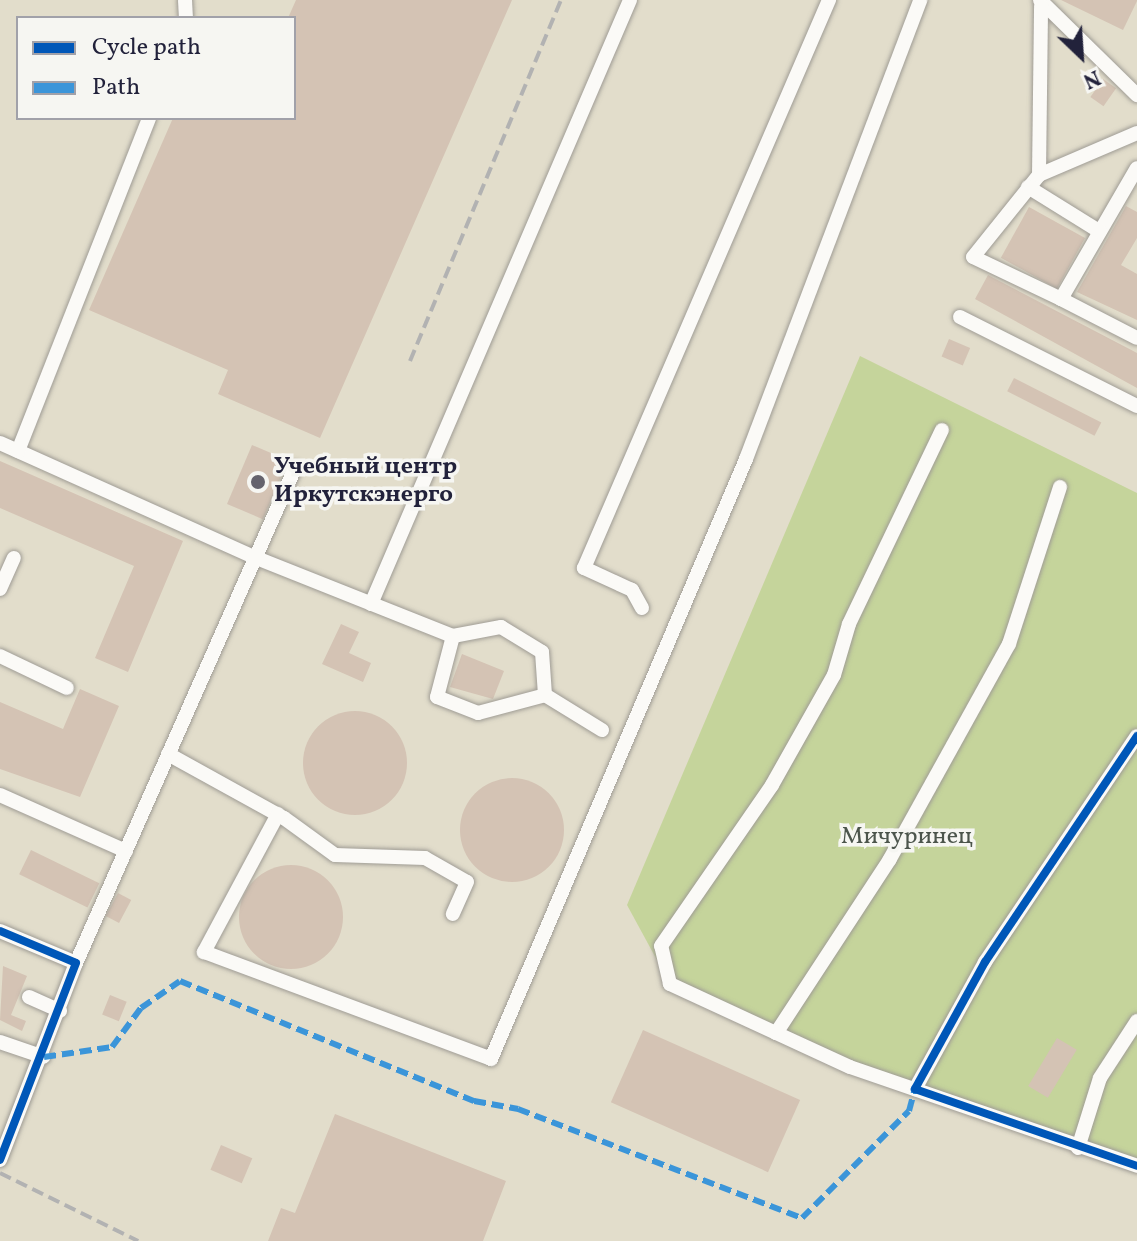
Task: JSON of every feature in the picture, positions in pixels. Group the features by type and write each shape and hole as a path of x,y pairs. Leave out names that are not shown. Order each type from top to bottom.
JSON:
{"street":[{"path":"371,604 630,0"},
{"path":"642,608 632,590 584,568 829,0"},
{"path":"278,814 204,952 491,1059 746,459 920,0"},
{"path":"1040,3 1137,95"},
{"path":"1039,175 1040,3"},
{"path":"18,451 148,120"},
{"path":"1137,133 1039,175 973,257 1137,338"},
{"path":"1061,299 1137,168"},
{"path":"1028,187 1099,231"},
{"path":"1122,192 1137,201"},
{"path":"960,317 1137,406"},
{"path":"942,430 849,624 834,675 772,785 661,946 670,984 776,1033 915,1089 1137,1166"},
{"path":"0,443 254,557 453,636 501,627 542,652 545,695"},
{"path":"0,1160 44,1057 106,882 126,851 295,468"},
{"path":"776,1033 890,859 1009,644 1060,487"},
{"path":"0,589 14,558"},
{"path":"453,636 437,697 478,713 545,695 602,730"},
{"path":"0,656 67,688"},
{"path":"915,1089 978,974 1137,736"},
{"path":"168,754 278,814 335,855 425,858 467,882 453,914"},
{"path":"0,795 126,851"},
{"path":"0,931 76,963"},
{"path":"29,997 60,1011"},
{"path":"1078,1148 1100,1078 1137,1021"},
{"path":"2,1046 44,1057"}],"green space":[{"name":"Мичуринец","path":"860,356 1137,493 1137,1172 917,1097 670,984 627,905"}],"building":[{"path":"296,0 512,0 320,438 218,394 228,370 89,310 172,120 296,120 296,16 289,16"},
{"path":"1061,0 1137,0 1137,1 1123,30"},
{"path":"1103,79 1116,88 1103,106 1090,97"},
{"path":"1126,206 1137,212 1137,238 1121,265 1137,274 1137,320 1077,292"},
{"path":"1029,207 1085,238 1057,289 1001,258"},
{"path":"988,275 1137,353 1137,388 975,299"},
{"path":"949,339 970,348 963,365 942,356"},
{"path":"1014,378 1101,422 1095,436 1007,391"},
{"name":"Учебный центр Иркутскэнерго","path":"252,445 288,460 263,519 227,504"},
{"path":"0,461 183,541 128,672 95,658 134,566 0,508"},
{"path":"341,624 359,632 349,653 371,663 363,682 322,664"},
{"path":"462,654 504,671 493,699 450,687"},
{"path":"80,689 119,706 80,797 0,769 0,702 63,729"},
{"path":"355,711 375,715 392,726 403,743 407,763 403,783 392,800 375,811 355,815 335,811 318,800 307,783 303,763 307,743 318,726 335,715"},
{"path":"512,778 532,782 549,793 560,810 564,830 560,850 549,867 532,878 512,882 492,878 475,867 464,850 460,830 464,810 475,793 492,782"},
{"path":"31,850 99,883 87,908 19,874"},
{"path":"291,865 311,869 328,880 339,897 343,917 339,937 328,954 311,965 291,969 271,965 254,954 243,937 239,917 243,897 254,880 271,869"},
{"path":"118,893 131,900 119,923 106,916"},
{"path":"3,966 27,976 11,1015 26,1021 22,1031 0,1020"},
{"path":"110,995 127,1002 119,1021 102,1014"},
{"path":"643,1030 800,1100 768,1172 611,1102"},
{"path":"1057,1038 1077,1050 1048,1098 1028,1086"},
{"path":"335,1114 506,1181 483,1241 268,1241 281,1208 295,1213"},
{"path":"221,1145 252,1158 242,1183 210,1170"}],"railway":[{"path":"410,361 561,0"},
{"path":"0,1173 138,1241"}],"marked path":[{"path":"44,1057 112,1047 141,1008 180,981 474,1101 518,1109 802,1218 909,1111 915,1089"}],"cycle path":[{"path":"1137,736 985,962 915,1089 1137,1166"},
{"path":"0,931 76,963 0,1160"}],"place":[{"name":"Учебный центр Иркутскэнерго","path":"258,482"}]}
